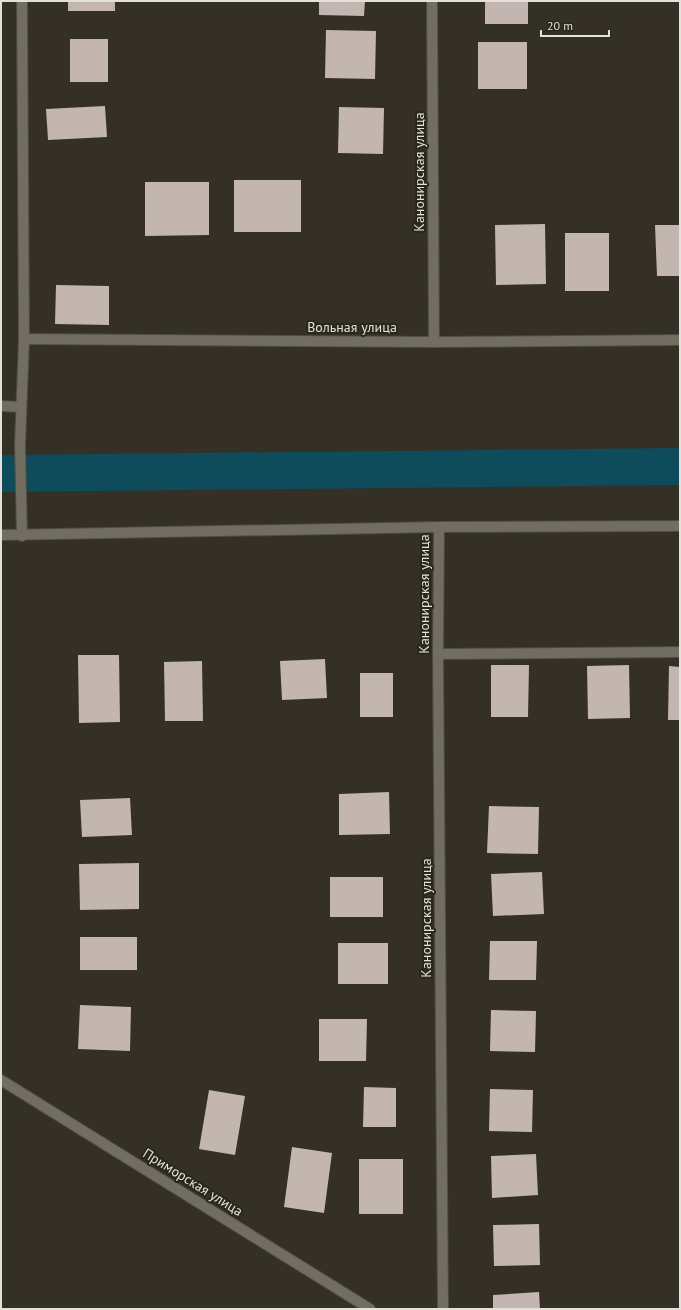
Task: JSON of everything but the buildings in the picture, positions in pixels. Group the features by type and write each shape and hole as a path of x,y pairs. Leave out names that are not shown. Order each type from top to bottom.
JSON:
{"street":[{"path":"22,1 24,339 20,444 22,536"},
{"name":"Канонирская улица","path":"432,1 434,342"},
{"name":"Вольная улица","path":"24,339 434,342 680,340"},
{"path":"1,406 21,407"},
{"path":"1,535 22,536 439,527 680,526"},
{"name":"Канонирская улица","path":"439,527 438,654 443,1309"},
{"path":"438,654 680,652"},
{"name":"Приморская улица","path":"1,1080 370,1309"}],"water":[{"path":"680,448 680,485 1,492 1,455"}]}
